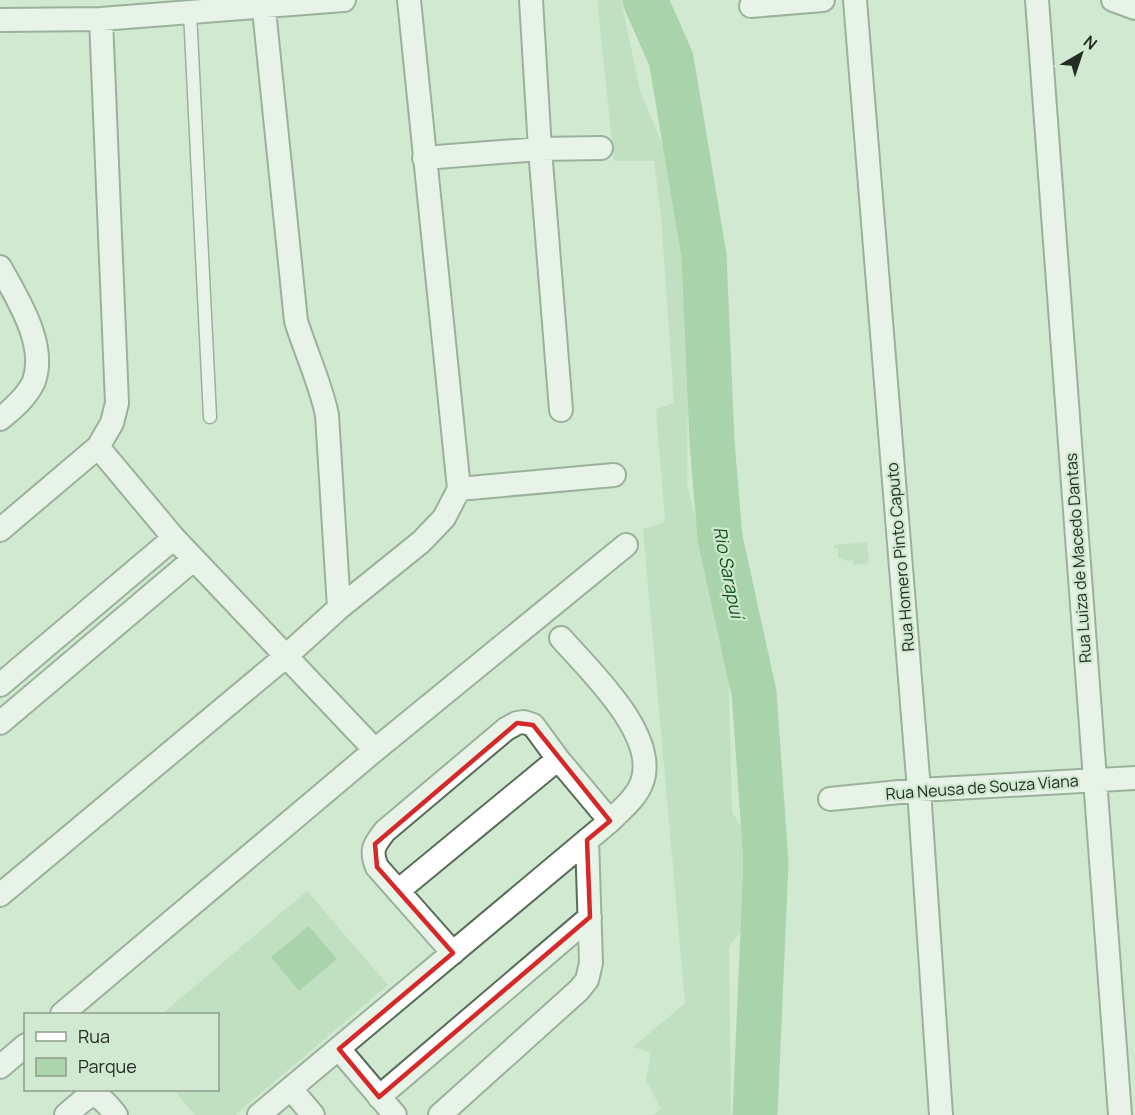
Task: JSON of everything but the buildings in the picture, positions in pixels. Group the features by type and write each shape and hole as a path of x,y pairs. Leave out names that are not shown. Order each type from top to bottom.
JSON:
{"street":[{"path":"0,20 101,19 264,3 344,0"},
{"path":"0,895 285,657 339,608 421,542 444,518 459,489 409,0"},
{"path":"531,0 540,149 561,410"},
{"path":"751,6 823,0"},
{"name":"Rua Homero Pinto Caputo","path":"855,0 919,790 941,1115"},
{"name":"Rua Luiza de Macedo Dantas","path":"1037,0 1120,1115"},
{"path":"1113,0 1135,8"},
{"path":"264,3 296,321 306,354 321,385 327,415 339,608"},
{"path":"0,530 98,447 112,423 117,403 101,19"},
{"path":"424,158 540,149 601,148"},
{"path":"0,267 18,300 33,336 36,366 33,382 25,395 0,419"},
{"path":"98,447 174,538 375,750"},
{"path":"459,489 614,475"},
{"path":"0,685 174,538"},
{"path":"63,1013 375,750 626,545"},
{"path":"0,723 194,559"},
{"path":"260,1115 610,821 638,790 643,780 645,759 640,740 627,715 561,638"},
{"path":"453,953 377,867 372,856 375,844 385,831 506,729 524,722 532,725 610,821"},
{"path":"398,891 558,759"},
{"name":"Rua Neusa de Souza Viana","path":"830,799 919,790 1135,778"},
{"path":"440,1115 563,1005 587,980 591,963 587,840"},
{"path":"380,1097 590,917"},
{"path":"0,1067 24,1047"},
{"path":"339,1049 395,1115"},
{"path":"291,1089 313,1115"},
{"path":"66,1115 87,1098 95,1095 103,1098 116,1115"}],"lane":[{"path":"190,12 210,417"}],"highlighted area":[{"path":"517,723 533,725 610,821 587,840 590,917 379,1097 339,1049 453,953 377,867 375,844"}],"green space":[{"path":"597,0 621,0 640,91 677,179 689,287 687,484 728,649 732,812 755,849 751,919 729,947 731,1115 652,1115 661,1109 646,1080 651,1053 633,1047 685,1003 643,529 665,522 656,409 674,403 661,216 654,161 614,161"},
{"path":"867,542 869,563 853,565 853,560 845,561 844,558 838,558 838,548 834,548 834,545"},
{"path":"307,891 388,985 235,1115 195,1115 175,1091 219,1091 219,1013 163,1013"}],"shaded area":[{"path":"309,926 337,959 299,991 271,957"}],"waterway":[{"name":"Rio Sarapuí","path":"645,0 671,59 704,255 712,442 720,538 754,693 766,862 755,1115"}]}
